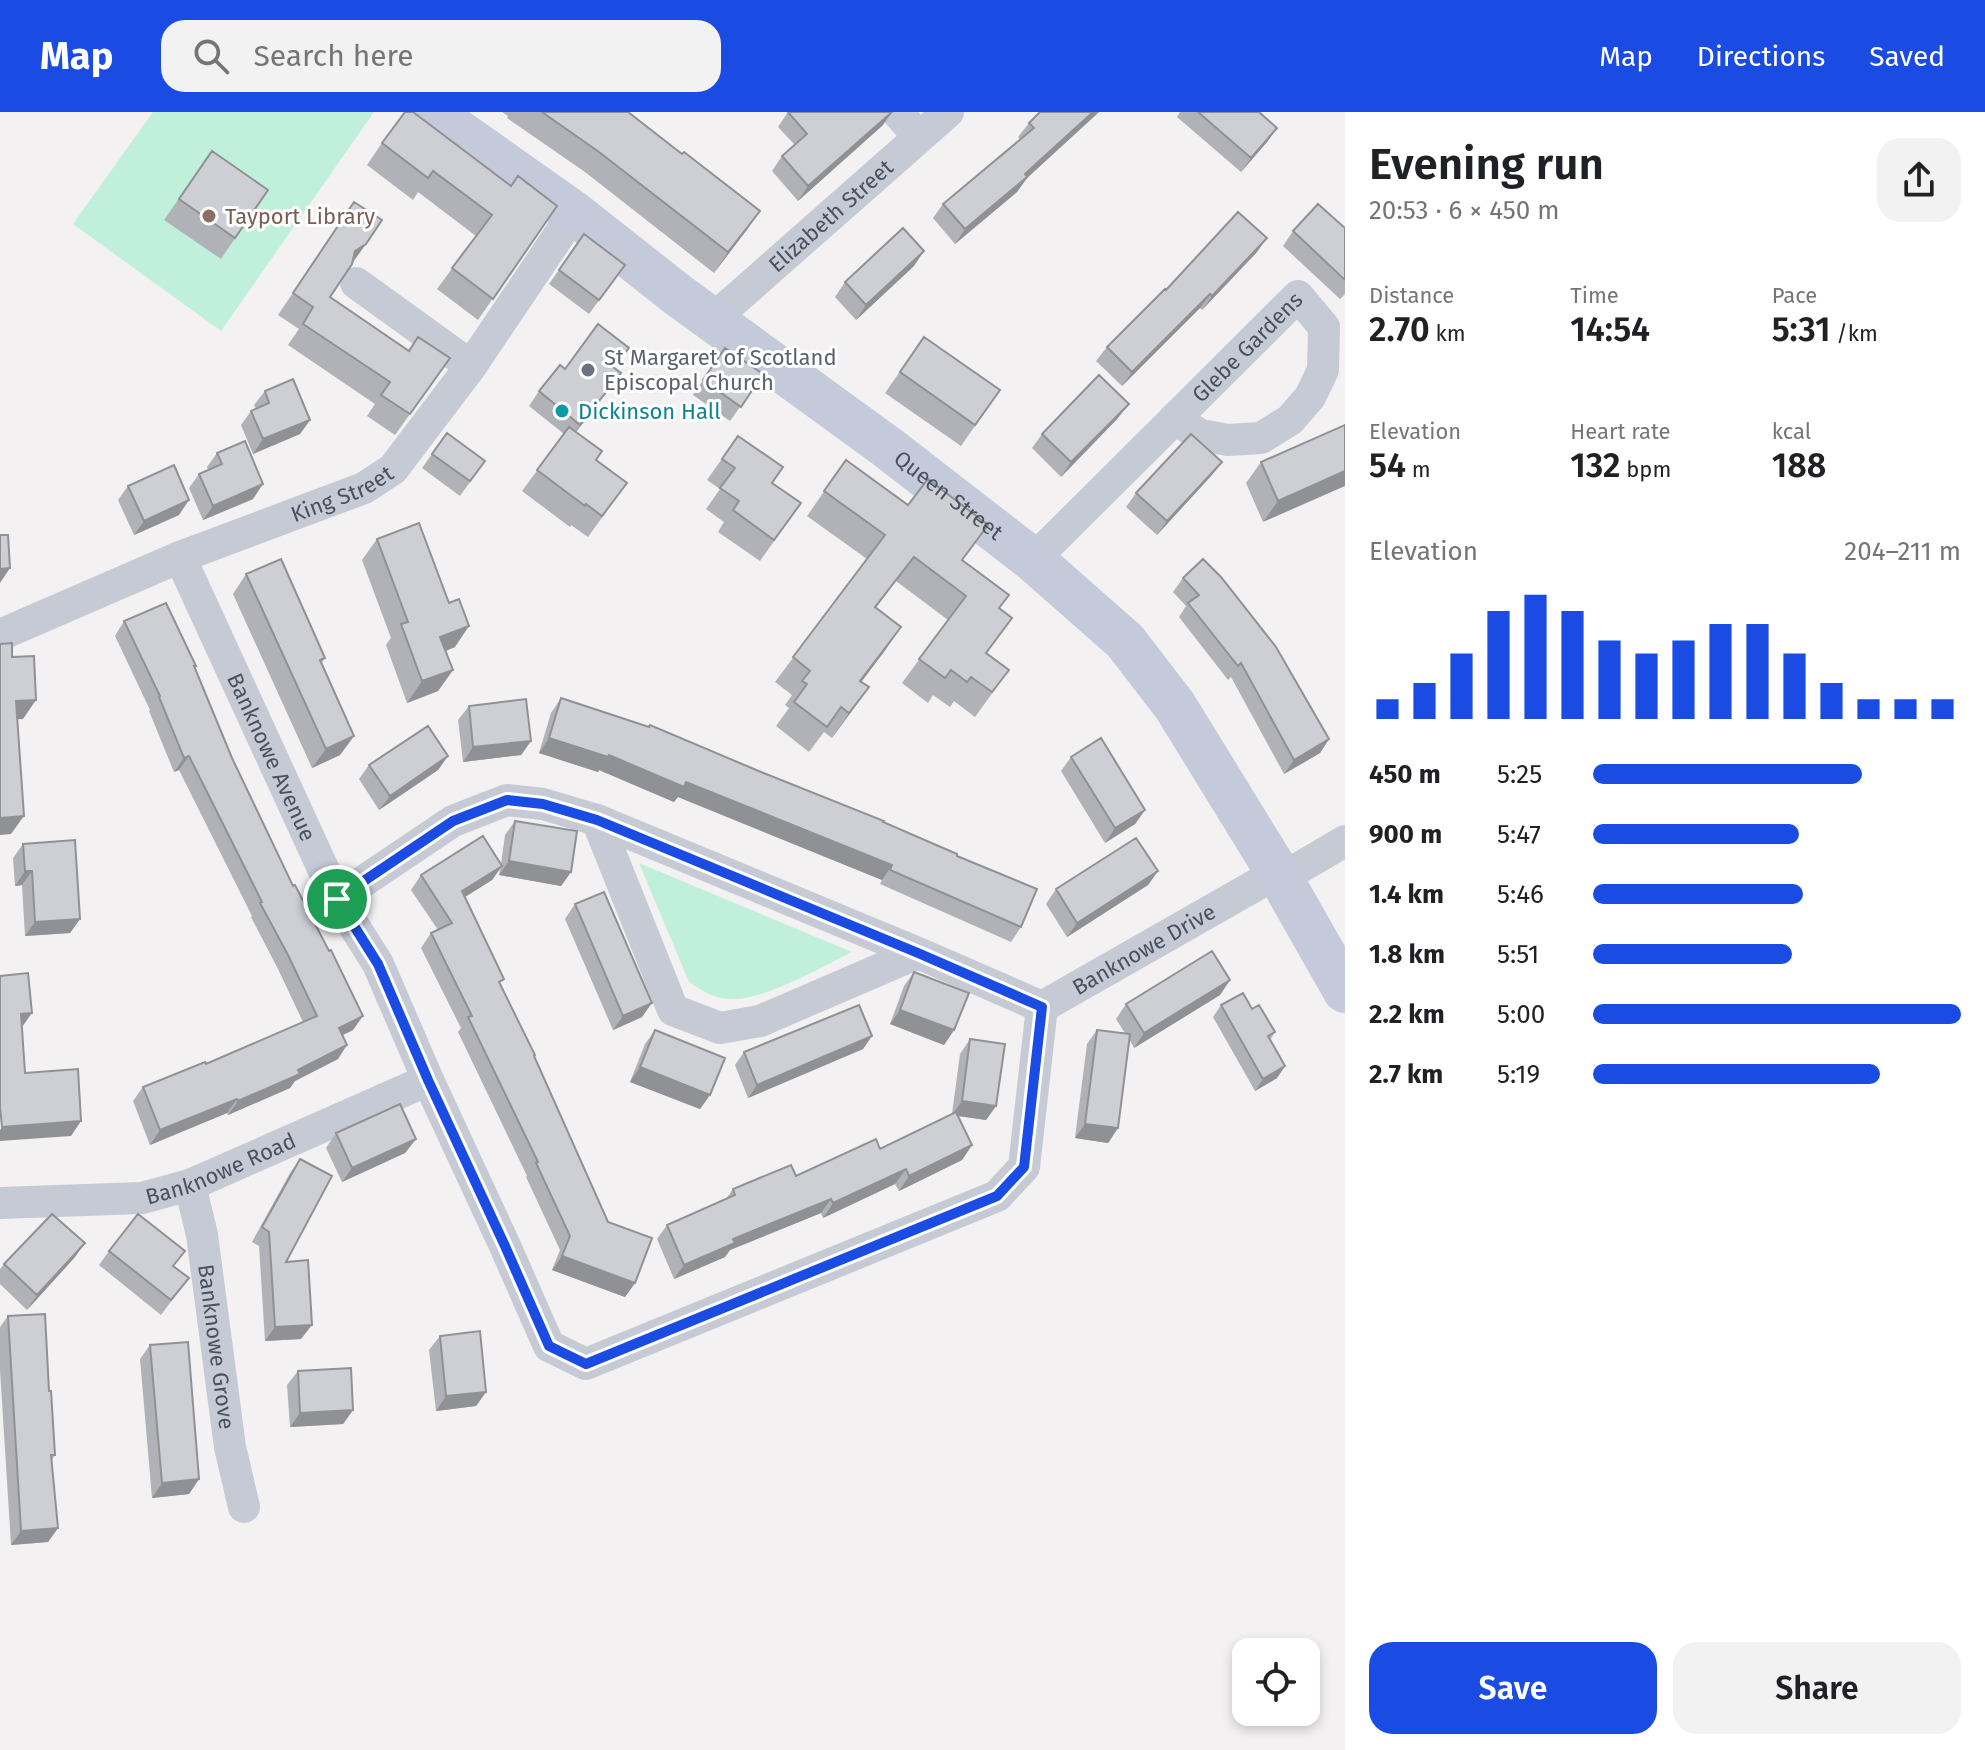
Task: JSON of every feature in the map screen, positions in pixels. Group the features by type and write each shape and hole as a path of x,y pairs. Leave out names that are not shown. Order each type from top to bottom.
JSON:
{"main road":[{"name":"Queen Street","path":"431,112 574,213 678,295 887,447 1033,560 1125,641 1175,706 1279,875 1345,991"}],"street":[{"path":"897,112 919,137"},
{"name":"Elizabeth Street","path":"712,320 948,112"},
{"name":"King Street","path":"0,635 180,557 364,488 393,469 471,366 574,213"},
{"path":"356,283 471,366"},
{"name":"Glebe Gardens","path":"1033,560 1174,419 1298,296 1324,327 1323,370 1310,397 1290,420 1261,438 1228,440 1201,435 1174,419"},
{"name":"Banknowe Avenue","path":"180,557 337,899 378,964 549,1346 586,1364 997,1196 1024,1167 1042,1007"},
{"path":"337,899 453,821 507,800 543,804 597,820 1042,1007"},
{"path":"597,820 673,1010 720,1028 760,1021 918,953"},
{"name":"Banknowe Drive","path":"1042,1007 1263,881 1299,868 1345,841"},
{"name":"Banknowe Road","path":"0,1203 142,1198 190,1185 428,1080"},
{"name":"Banknowe Grove","path":"190,1185 202,1235 230,1447 244,1507"}],"green space":[{"path":"153,112 374,112 221,331 73,224"},
{"path":"639,863 852,952 758,995 729,999 713,996 689,982"}],"building":[{"path":"405,112 413,112 511,186 518,176 557,206 493,299 452,268 492,215 433,171 428,178 382,143"},
{"path":"542,112 628,112 760,211 728,252"},
{"path":"788,112 892,112 808,186 782,156 807,134"},
{"path":"1040,112 1093,112 1025,174 1027,177 965,229 943,204 1034,128 1029,123"},
{"path":"1198,112 1259,112 1277,128 1251,158"},
{"path":"212,151 268,190 235,238 179,199"},
{"path":"354,202 382,220 366,244 355,251 352,264 330,297 409,351 418,337 450,358 410,414 381,395 390,382 303,324 313,307 293,293"},
{"path":"1318,204 1345,228 1345,280 1293,231"},
{"path":"1238,212 1267,238 1212,296 1210,294 1132,372 1107,347 1166,290"},
{"path":"903,228 924,251 866,305 845,282"},
{"path":"584,234 625,265 599,300 559,270"},
{"path":"598,324 629,348 613,367 621,373 580,425 539,391 560,365 565,369"},
{"path":"924,337 1000,390 975,425 900,372"},
{"path":"725,348 763,374 741,407 703,380"},
{"path":"1099,375 1129,404 1071,462 1042,434"},
{"path":"293,379 310,420 263,439 251,411 269,403 265,391"},
{"path":"1345,425 1345,471 1278,501 1261,462"},
{"path":"569,427 602,451 596,460 627,483 602,516 537,470"},
{"path":"447,433 485,461 470,481 432,454"},
{"path":"1191,434 1222,462 1167,521 1136,493"},
{"path":"738,436 783,467 772,483 801,503 774,540 733,510 739,501 720,488 735,468 722,459"},
{"path":"245,441 263,484 213,506 199,474 222,464 217,453"},
{"path":"846,460 908,505 928,479 988,525 962,560 1009,595 999,608 1012,618 986,653 1009,670 992,692 971,677 967,682 951,670 945,678 919,659 966,596 914,557 875,607 901,627 860,681 869,687 849,713 841,707 827,727 794,702 807,684 802,681 810,671 793,657 885,535 824,491"},
{"path":"174,465 189,500 144,521 128,486"},
{"path":"419,523 449,603 459,599 469,626 440,637 453,670 422,681 401,624 408,622 377,539"},
{"path":"0,535 8,535 10,568 0,569"},
{"path":"281,559 325,658 320,660 354,736 326,749 246,574"},
{"path":"1203,559 1276,647 1329,739 1294,760 1241,663 1238,666 1188,603 1199,595 1183,578"},
{"path":"166,603 196,666 232,758 293,886 331,950 363,1016 339,1028 347,1045 298,1070 300,1074 160,1130 143,1087 206,1064 317,1016 189,756 184,758 160,696 124,621"},
{"path":"12,643 12,657 34,656 36,700 16,701 24,816 0,818 0,644"},
{"path":"561,698 650,725 884,821 1037,889 1021,927 890,870 892,865 686,782 684,787 609,755 549,738"},
{"path":"526,699 531,741 473,747 469,706"},
{"path":"428,726 448,756 390,796 369,765"},
{"path":"1101,738 1145,810 1115,828 1071,757"},
{"path":"515,821 577,831 571,872 509,861"},
{"path":"483,836 502,866 462,891 504,979 499,982 535,1055 608,1222 652,1238 635,1283 562,1256 570,1236 468,1017 472,1016 431,933 452,923 421,875"},
{"path":"1136,838 1158,871 1077,923 1056,889"},
{"path":"75,840 80,919 35,922 32,871 25,871 23,844"},
{"path":"604,892 652,1003 623,1016 575,904"},
{"path":"1212,951 1230,980 1144,1033 1126,1004"},
{"path":"914,972 969,993 954,1030 900,1010"},
{"path":"28,973 32,1013 21,1014 25,1073 78,1069 81,1121 2,1127 0,976"},
{"path":"1243,993 1252,1009 1259,1005 1275,1032 1268,1036 1285,1066 1263,1079 1221,1005"},
{"path":"859,1005 872,1036 757,1085 744,1052"},
{"path":"655,1030 725,1058 710,1095 640,1067"},
{"path":"1097,1030 1130,1034 1118,1128 1085,1124"},
{"path":"970,1039 1005,1044 996,1106 962,1101"},
{"path":"400,1104 416,1139 352,1168 336,1133"},
{"path":"956,1112 972,1145 909,1176 906,1169 833,1203 831,1199 733,1239 735,1243 684,1265 667,1225 735,1195 733,1189 791,1165 796,1176 876,1139 880,1149"},
{"path":"300,1159 332,1176 286,1262 308,1260 312,1325 275,1327 269,1232 262,1227"},
{"path":"52,1214 85,1243 37,1295 4,1264"},
{"path":"138,1214 185,1251 173,1266 189,1278 171,1300 109,1251"},
{"path":"45,1314 55,1455 51,1455 58,1528 21,1531 8,1316"},
{"path":"480,1331 486,1392 446,1396 440,1336"},
{"path":"188,1342 199,1479 162,1483 150,1345"},
{"path":"351,1368 353,1410 300,1413 298,1371"}],"place":[{"name":"Tayport Library","path":"209,216"},
{"name":"St Margaret of Scotland Episcopal Church","path":"588,370"},
{"name":"Dickinson Hall","path":"562,411"}],"route":[{"path":"507,800 543,804 597,820 1042,1007 1024,1167 997,1196 586,1364 549,1346 378,964 337,899 453,821 507,800"}]}
